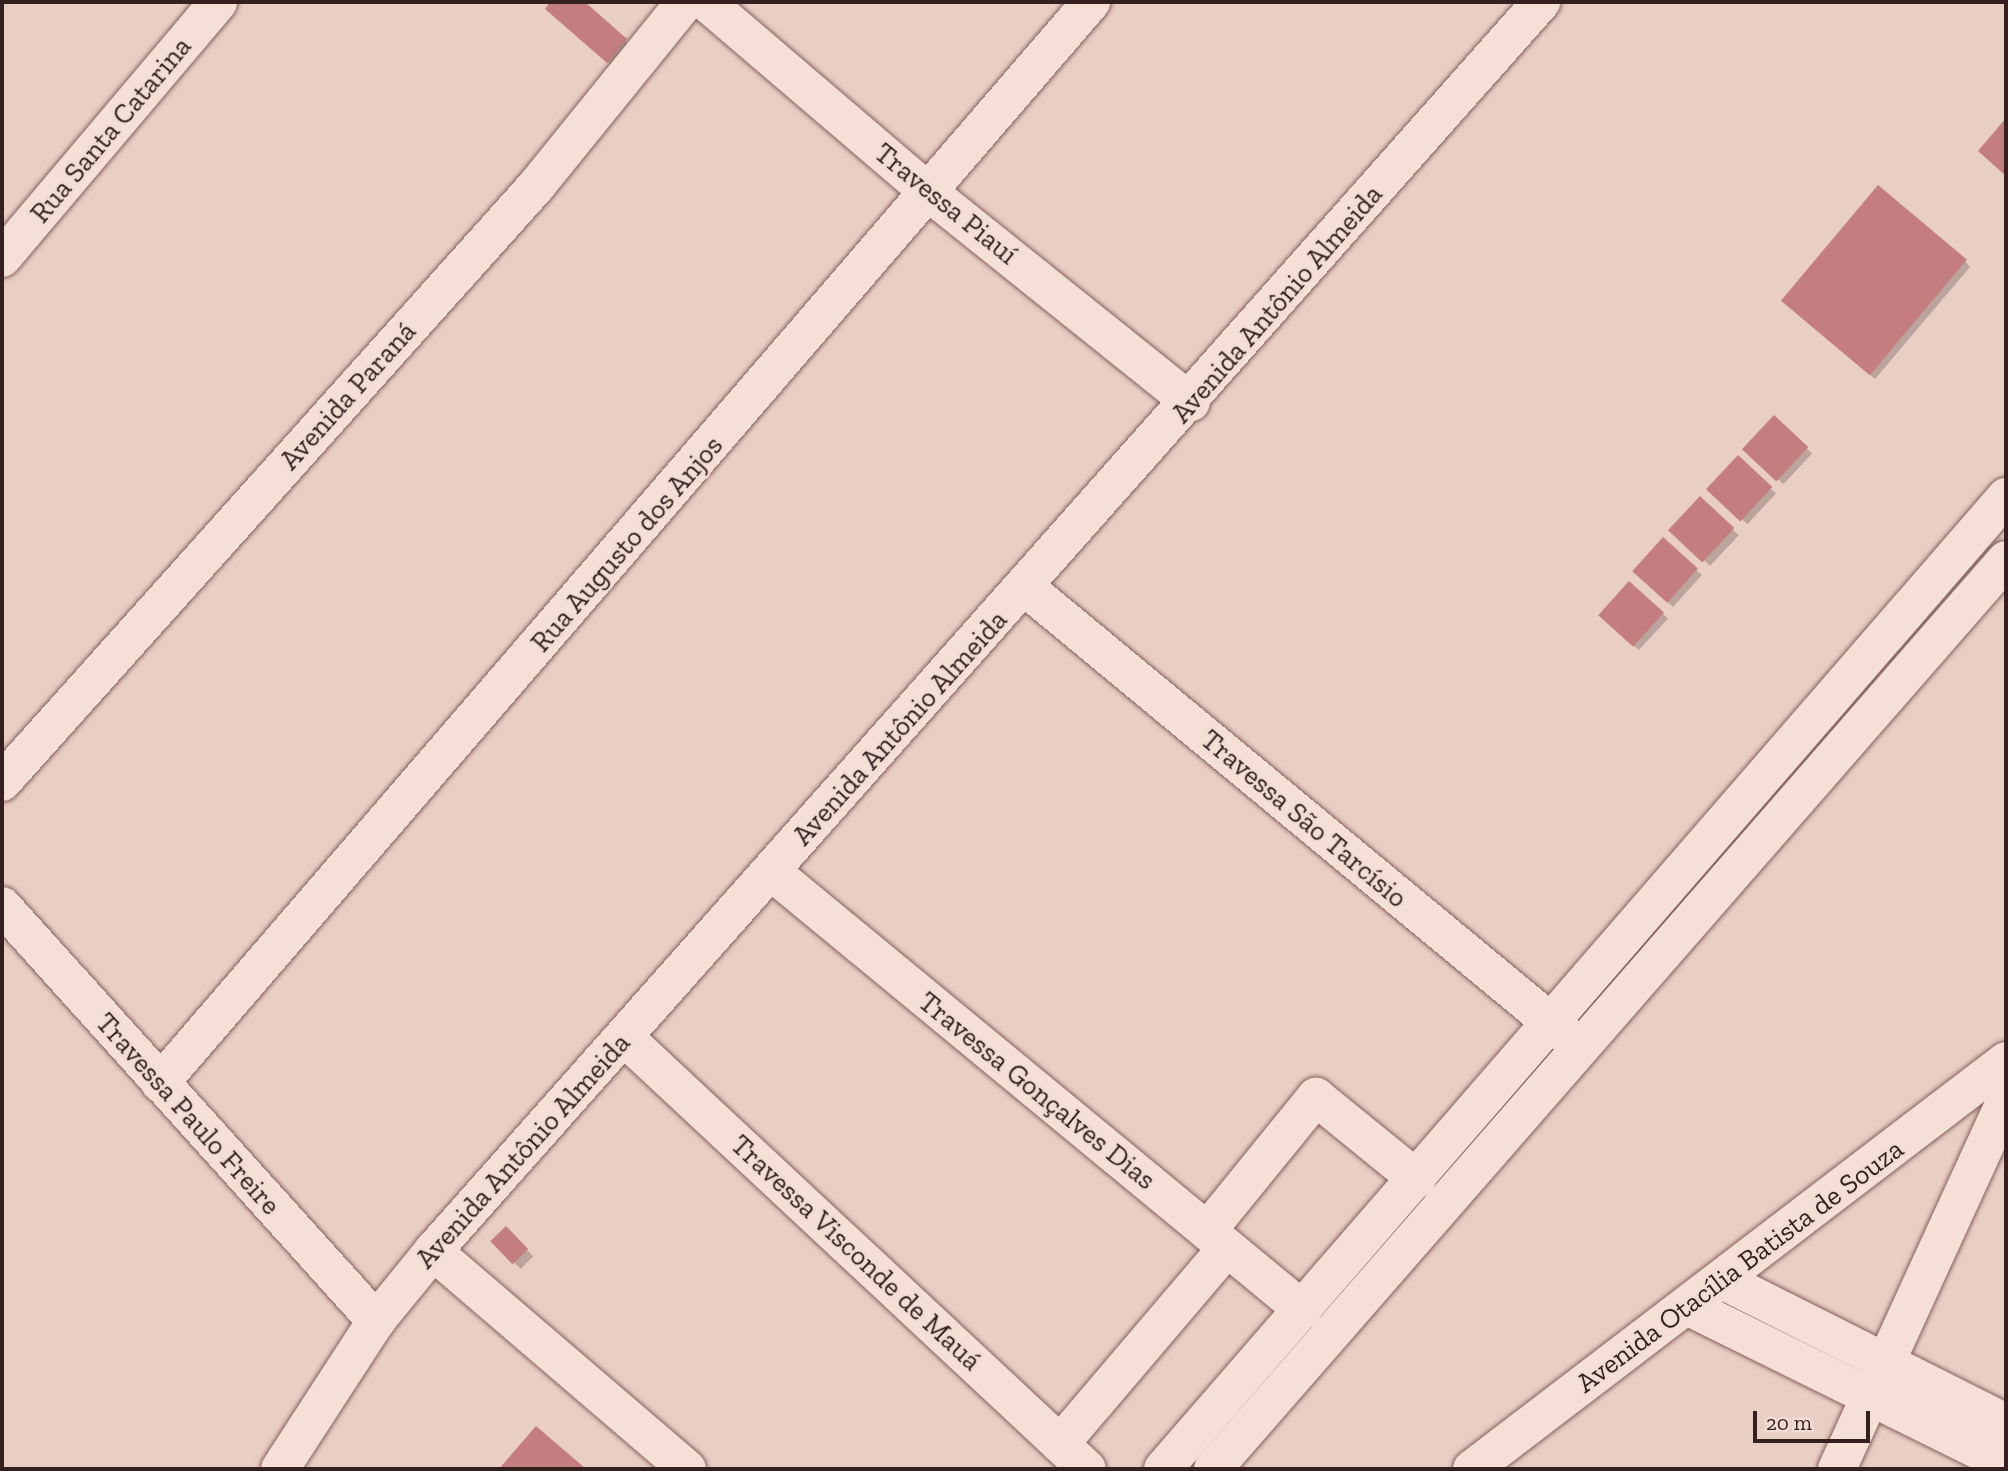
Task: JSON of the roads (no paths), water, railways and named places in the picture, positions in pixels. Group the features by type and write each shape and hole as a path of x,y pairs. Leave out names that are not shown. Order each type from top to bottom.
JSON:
{"street":[{"name":"Rua Santa Catarina","path":"2,258 218,2"},
{"name":"Avenida Paraná","path":"2,782 537,185 685,2"},
{"name":"Travessa Piauí","path":"706,2 931,194 1191,402"},
{"name":"Rua Augusto dos Anjos","path":"160,1083 931,194 1091,2"},
{"name":"Avenida Antônio Almeida","path":"280,1469 376,1321 433,1251 1191,402 1541,2"},
{"path":"1163,1469 2006,497"},
{"path":"1213,1469 1584,1049 2000,566 1964,545"},
{"name":"Travessa São Tarcísio","path":"1026,587 1584,1049"},
{"name":"Travessa Gonçalves Dias","path":"772,872 1303,1310"},
{"name":"Travessa Paulo Freire","path":"2,906 376,1321"},
{"name":"Travessa Visconde de Mauá","path":"624,1037 1087,1469"},
{"name":"Avenida Otacília Batista de Souza","path":"1472,1469 2006,1061"},
{"path":"1060,1444 1217,1239 1316,1097 1417,1179"},
{"path":"1837,1469 2006,1100"},
{"path":"433,1251 687,1469"},
{"path":"1722,1280 2006,1464"},
{"path":"1687,1306 1877,1381 2006,1423"}]}
